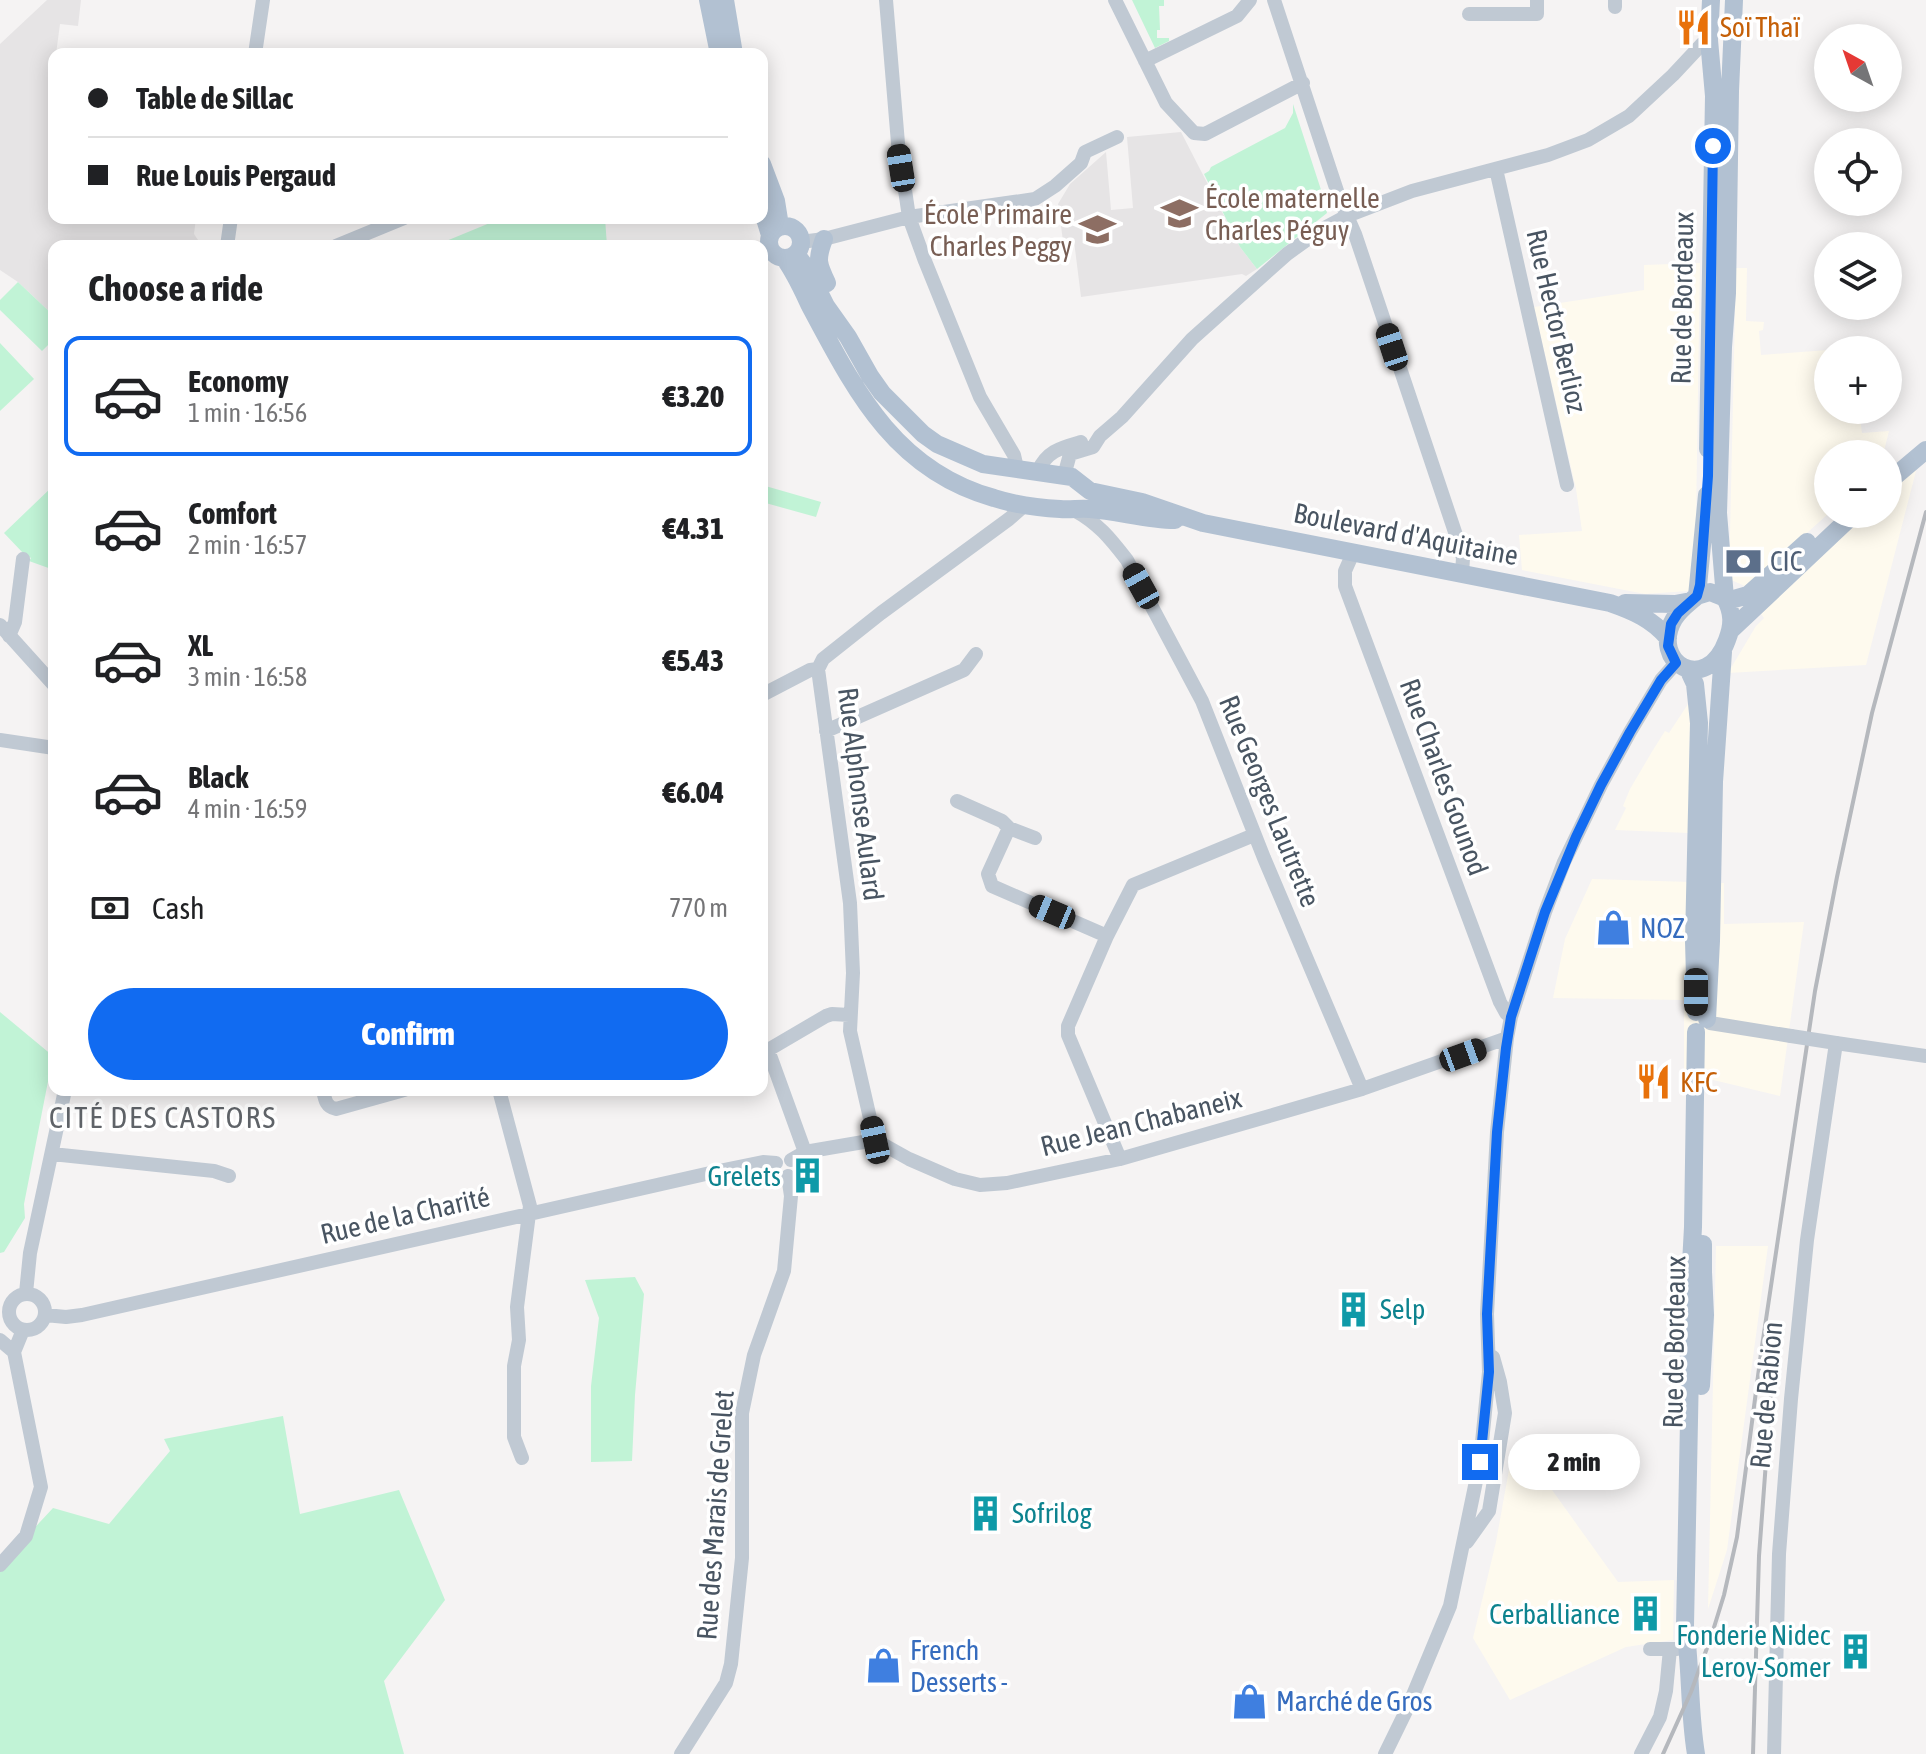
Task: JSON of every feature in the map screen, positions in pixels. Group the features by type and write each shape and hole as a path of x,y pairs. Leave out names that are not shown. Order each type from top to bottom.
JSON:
{"main road":[{"path":"708,0 718,48"},
{"path":"725,0 733,48"},
{"name":"Rue de Bordeaux","path":"1694,598 1708,476 1714,96 1709,40 1711,0"},
{"name":"Rue de Bordeaux","path":"1726,600 1718,513 1734,0"},
{"path":"768,180 776,201 781,246"},
{"path":"768,221 781,246 808,270 826,306 848,337"},
{"path":"824,239 818,265 846,322 848,337"},
{"name":"Boulevard d'Aquitaine","path":"781,246 861,396 887,432 928,468 986,496 1026,504 1056,509 1089,508 1170,520 1192,519"},
{"name":"Boulevard d'Aquitaine","path":"848,337 882,393 923,434 937,444 983,464 1072,477 1090,491 1142,502 1203,523 1610,603 1640,614 1658,626 1668,638"},
{"path":"1902,463 1925,447"},
{"path":"1902,469 1925,447"},
{"path":"983,464 974,475 975,484 986,496"},
{"path":"1074,510 1080,502 1083,486"},
{"path":"1726,600 1732,625 1723,652 1708,667 1682,666 1668,646 1668,638 1674,619 1694,598 1710,592 1726,600 1748,595 1823,528"},
{"path":"1731,630 1839,528"},
{"name":"Boulevard d'Aquitaine","path":"1610,603 1675,604 1694,598"},
{"name":"Rue de Bordeaux","path":"1696,1754 1689,1653 1697,1583 1705,1328 1697,1288 1703,1272 1703,1025 1711,941 1714,782 1723,652"},
{"name":"Rue de Bordeaux","path":"1682,666 1695,684 1699,723 1694,941 1703,1025"},
{"name":"Rue de Bordeaux","path":"1687,1754 1693,1733"}],"street":[{"path":"256,48 263,0"},
{"path":"886,0 898,143 909,217 980,397 1014,455 1017,468"},
{"path":"1115,0 1166,103 1197,135 1205,134 1303,83"},
{"path":"1145,61 1237,16 1250,0"},
{"path":"1274,0 1458,541 1463,558 1462,574"},
{"path":"1469,14 1537,14 1537,0"},
{"path":"1064,476 1070,454 1093,447 1192,339 1303,241 1347,216 1412,191 1569,148 1607,130 1642,104 1709,40"},
{"path":"781,246 824,239 909,217 1035,199 1081,163 1085,152 1117,137"},
{"name":"Rue Hector Berlioz","path":"1496,169 1567,485"},
{"path":"351,240 389,224"},
{"path":"1038,471 1043,460 1057,449 1100,436"},
{"path":"986,496 1001,517 987,535"},
{"name":"Rue Alphonse Aulard","path":"875,1140 850,1031 853,973 850,903 818,669 823,659 1026,504"},
{"name":"Rue Georges Lautrette","path":"1074,510 1094,521 1127,560 1202,701 1254,835 1362,1089"},
{"path":"1112,513 1104,521 1113,541"},
{"name":"Rue Charles Gounod","path":"1353,553 1345,571 1345,586 1500,1002 1511,1017"},
{"path":"23,559 15,622 5,631 48,678"},
{"path":"826,731 964,670 976,654"},
{"path":"1385,1754 1450,1606 1462,1549 1489,1511 1505,1413 1494,1377 1487,1314 1497,1132 1511,1017 1545,912 1601,785 1661,680 1682,666"},
{"path":"768,692 810,670 818,669"},
{"path":"0,740 48,747"},
{"path":"957,801 1035,838"},
{"path":"1009,828 988,874 992,886 1107,936"},
{"path":"1120,1159 1068,1035 1068,1026 1133,885 1254,835"},
{"path":"805,1152 768,1050 826,1016 849,1015"},
{"path":"1703,1025 1926,1056"},
{"name":"Rue Jean Chabaneix","path":"875,1140 943,1174 980,1185 1007,1183 1120,1159 1362,1089 1507,1038"},
{"name":"Rue de Rabion","path":"1774,1754 1779,1554 1791,1399 1807,1240 1836,1043"},
{"path":"26,1293 30,1253 64,1096"},
{"path":"324,1096 330,1108 336,1109 383,1096"},
{"path":"501,1096 530,1206 517,1307 519,1340 514,1366 514,1437 522,1458"},
{"path":"785,1166 805,1152 875,1140"},
{"path":"52,1154 214,1171 229,1176"},
{"name":"Rue de la Charité","path":"45,1315 82,1315 763,1162 785,1166"},
{"name":"Rue des Marais de Grelet","path":"681,1754 726,1683 731,1664 742,1558 742,1413 754,1355 784,1271 791,1196 785,1166"},
{"path":"26,1293 41,1300 45,1315 35,1329 23,1330 5,1323 10,1305 16,1297 26,1293"},
{"path":"0,1565 26,1536 41,1487 14,1352 23,1330"},
{"path":"0,1340 14,1352"},
{"path":"1650,1649 1680,1648 1689,1653"},
{"path":"1641,1754 1660,1717 1670,1649"}],"shaded area":[{"path":"47,0 81,0 78,26 60,24 57,48 48,48 48,224 195,224 194,234 198,240 48,240 48,310 0,270 0,44"},
{"name":"École maternelle Charles Péguy","path":"1181,132 1240,247 1257,269 1246,276 1242,274 1081,297 1074,241 1063,241 1058,204 1070,184 1106,152 1111,210 1133,208 1127,137"},
{"path":"1700,263 1695,582 1688,591 1645,594 1522,570 1519,535 1582,531 1576,489 1534,307 1644,290 1644,265"},
{"path":"1736,268 1747,268 1746,321 1764,322 1763,330 1759,331 1761,355 1814,351 1814,424 1861,424 1862,433 1889,431 1887,440 1814,440 1814,527 1747,587 1729,579"},
{"path":"1917,467 1902,525 1902,481"},
{"path":"1852,528 1901,528 1866,665 1728,673 1764,618 1761,614"},
{"path":"1690,701 1689,833 1615,830 1626,808 1623,806 1630,789 1665,731 1669,733"},
{"path":"1592,879 1724,883 1724,924 1804,922 1780,1096 1684,1073 1684,1000 1553,998 1565,939"},
{"path":"1716,1246 1768,1246 1727,1550 1708,1609"},
{"path":"1527,1455 1618,1582 1674,1580 1673,1640 1626,1647 1510,1700 1473,1638 1496,1542 1510,1464"}],"green space":[{"path":"1132,0 1164,0 1164,6 1159,6 1160,30 1157,30 1157,38 1169,38 1169,41 1155,48"},
{"path":"1293,104 1327,213 1257,269 1240,247 1204,174 1211,167 1285,128 1293,113"},
{"path":"487,224 605,224 607,240 449,240"},
{"path":"18,282 48,310 48,345 42,351 0,310 0,300"},
{"path":"0,343 34,379 0,411"},
{"path":"768,487 821,502 816,517 768,504"},
{"path":"48,491 48,568 29,561 31,558 4,533"},
{"path":"0,1012 48,1052 48,1082 24,1204 25,1218 4,1252 0,1253"},
{"path":"635,1277 644,1294 632,1461 591,1462 591,1386 599,1318 585,1280"},
{"path":"283,1416 300,1514 399,1490 445,1600 384,1681 404,1754 0,1754 0,1565 53,1508 109,1524 170,1451 164,1439"}],"railway":[{"path":"1663,1754 1711,1637 1737,1537 1815,991 1872,713 1926,512"},
{"path":"1753,1754 1759,1556 1776,1327"}],"place":[{"name":"Soï Thaï","path":"1694,27"},
{"name":"École maternelle Charles Péguy","path":"1179,214"},
{"name":"École Primaire Charles Peggy","path":"1098,230"},
{"name":"CIC","path":"1744,561"},
{"name":"NOZ","path":"1614,928"},
{"name":"KFC","path":"1654,1082"},
{"name":"Grelets","path":"807,1176"},
{"name":"Selp","path":"1354,1309"},
{"name":"Sofrilog","path":"986,1513"},
{"name":"Cerballiance","path":"1646,1614"},
{"name":"Fonderie Nidec Leroy-Somer","path":"1856,1651"},
{"name":"French Desserts -","path":"884,1666"},
{"name":"Marché de Gros","path":"1250,1701"}],"district":[{"name":"CITÉ DES CASTORS","path":"163,1118"}],"route":[{"path":"1480,1462 1489,1372 1487,1314 1497,1132 1511,1017 1564,862 1630,732 1661,680 1676,663 1668,646 1671,624 1697,596 1700,585 1708,476 1713,146"}]}
